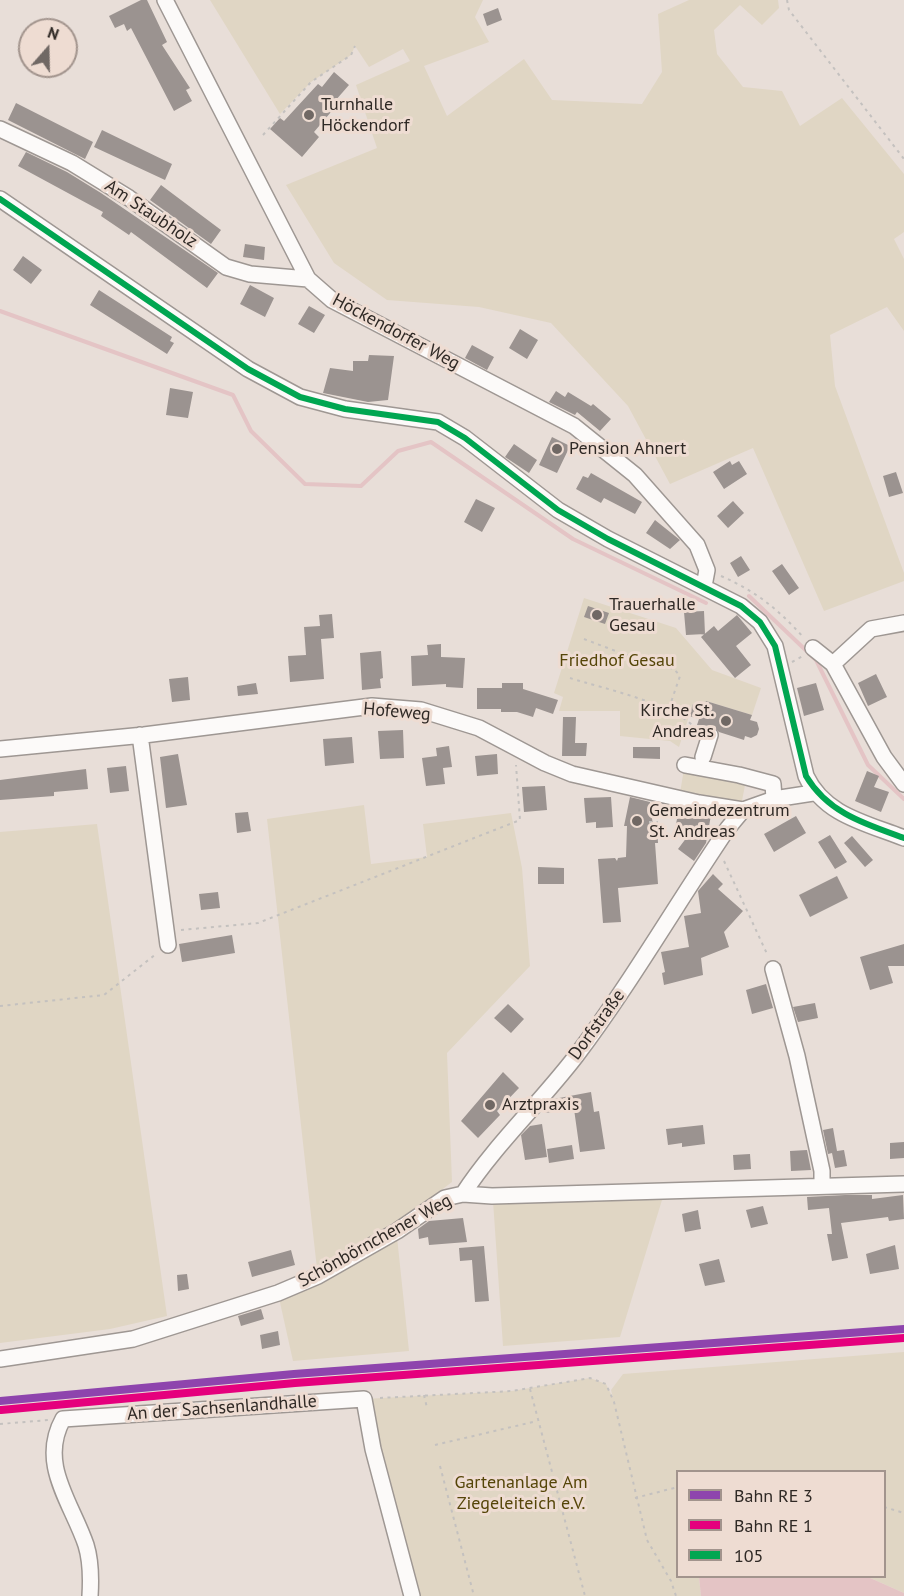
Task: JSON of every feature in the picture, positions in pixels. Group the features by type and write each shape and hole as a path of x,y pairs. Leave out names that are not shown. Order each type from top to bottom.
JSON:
{"street":[{"name":"Höckendorfer Weg","path":"165,0 308,279 332,300 574,426 635,474 697,545 707,570"},
{"name":"Am Staubholz","path":"0,129 92,174 226,267 250,274 308,279"},
{"path":"0,199 248,369 300,397 345,409 438,422 465,438 558,510 608,539 741,606 760,622 775,646 806,776 813,793 830,809 902,834"},
{"path":"704,586 707,570"},
{"path":"833,664 871,629 904,623"},
{"path":"813,648 833,664 884,757 904,784"},
{"name":"Hofeweg","path":"0,749 140,735 372,706 421,710 479,728 572,774 663,796 742,810 774,799 813,793"},
{"path":"703,733 703,757"},
{"path":"140,735 167,938"},
{"path":"686,765 773,784 774,799"},
{"name":"Dorfstraße","path":"463,1194 479,1171 576,1056 622,991 716,845 742,810"},
{"path":"773,969 797,1056 822,1172 822,1185"},
{"name":"Schönbörnchener Weg","path":"0,1359 133,1339 278,1293 318,1276 397,1231 445,1198 463,1194 492,1196 904,1184"},
{"path":"364,1399 373,1449 412,1596"},
{"name":"An der Sachsenlandhalle","path":"63,1419 364,1399"},
{"path":"63,1419 56,1435 54,1465 59,1485 86,1546 90,1596"}],"path":[{"path":"787,0 789,10 904,159"},
{"path":"263,135 311,82 351,55 355,46"},
{"path":"707,570 748,588 778,609 813,648"},
{"path":"584,639 642,661 674,669 680,676 668,709"},
{"path":"570,678 668,709 691,722 703,733"},
{"path":"691,722 694,717"},
{"path":"0,1006 104,995 167,938 258,923 520,820 515,746"},
{"path":"649,822 658,822"},
{"path":"716,845 754,922 773,969"},
{"path":"364,1399 530,1389 590,1378 606,1384 614,1402 635,1498 647,1540 671,1581 676,1596"},
{"path":"530,1389 585,1596"},
{"path":"424,1395 427,1408"},
{"path":"0,1424 63,1419"},
{"path":"435,1444 537,1421"},
{"path":"440,1466 474,1596"},
{"path":"635,1498 676,1488"},
{"path":"886,1507 904,1513"}],"green space":[{"path":"210,0 483,0 475,17 489,42 424,66 447,116 524,59 552,100 642,104 662,72 658,14 689,0 778,0 779,8 762,25 740,5 714,30 717,54 743,87 782,91 800,126 842,98 904,174 904,232 894,239 904,259 904,331 887,307 830,335 835,386 904,573 904,581 824,611 753,448 670,484 628,406 551,323 479,307 387,300 334,263 286,185 377,148 356,85 410,61 403,49 369,67 355,46 351,55 311,82 280,114"},
{"name":"Friedhof Gesau","path":"584,598 676,628 712,670 761,688 752,715 706,701 704,707 693,704 679,747 670,741 620,736 620,711 559,711 563,697 554,693"},
{"path":"684,769 746,780 741,806 680,793"},
{"path":"364,805 371,864 427,857 423,824 511,813 522,868 530,966 447,1053 452,1182 395,1225 317,1269 267,819"},
{"path":"97,824 167,1316 110,1329 0,1343 0,832"},
{"path":"662,1200 620,1337 503,1346 493,1201"},
{"path":"397,1237 409,1351 293,1361 279,1298"},
{"name":"Gartenanlage Am Ziegeleiteich e.V.","path":"904,1352 904,1593 870,1578 886,1578 886,1470 676,1470 676,1578 699,1578 701,1596 412,1596 364,1399 512,1391 590,1378 606,1384 613,1398 611,1390 623,1374"}],"shaded area":[{"path":"699,1578 870,1578 904,1593 904,1596 701,1596"}],"building":[{"path":"141,0 147,0 167,42 162,45 190,88 186,90 192,101 174,111 131,28 127,31 124,24 115,28 109,16"},
{"path":"498,8 502,20 487,26 483,14"},
{"name":"Turnhalle Höckendorf","path":"334,72 349,85 328,109 331,112 314,132 319,137 302,157 270,129 280,118 284,121 318,84 322,87"},
{"path":"16,103 93,142 85,159 8,120"},
{"path":"102,130 172,164 165,180 94,147"},
{"path":"26,152 67,172 101,193 218,273 207,288 131,232 129,235 101,216 103,212 18,166"},
{"path":"161,185 221,230 211,244 150,200"},
{"path":"245,244 265,247 264,260 243,257"},
{"path":"23,256 42,270 31,284 13,270"},
{"path":"250,285 274,298 265,317 240,304"},
{"path":"99,290 172,337 170,341 174,343 167,354 90,305"},
{"path":"309,306 325,315 314,333 298,324"},
{"path":"520,329 538,340 527,359 509,348"},
{"path":"472,345 494,357 487,370 465,358"},
{"path":"369,355 394,356 388,400 368,402 323,393 330,368 353,371 353,361 368,361"},
{"path":"170,388 193,392 188,418 166,415"},
{"path":"556,391 565,397 568,392 591,406 593,404 611,419 600,431 577,412 575,415 549,402"},
{"path":"552,437 570,446 557,473 539,465"},
{"path":"514,444 537,460 529,473 505,457"},
{"path":"730,461 732,465 739,461 747,474 724,489 713,472"},
{"path":"896,472 903,493 889,497 883,476"},
{"path":"591,473 642,502 635,514 604,498 601,503 576,489 583,476 588,478"},
{"path":"476,499 495,508 482,532 464,522"},
{"path":"733,501 744,513 728,528 717,516"},
{"path":"655,520 680,540 670,549 646,533"},
{"path":"741,556 750,570 738,577 730,563"},
{"path":"782,564 799,588 789,595 772,571"},
{"name":"Trauerhalle Gesau","path":"588,606 609,613 605,624 584,617"},
{"path":"704,611 705,634 686,635 684,612"},
{"path":"332,614 334,638 321,639 324,679 290,682 288,656 306,655 304,627 320,626 319,615"},
{"path":"737,615 752,633 736,646 751,665 735,678 701,637 714,626 718,631"},
{"path":"441,644 441,657 465,658 463,688 446,687 446,684 412,686 411,656 428,655 427,645"},
{"path":"381,651 383,678 380,679 381,688 362,690 360,653"},
{"path":"876,674 887,697 868,706 858,683"},
{"path":"188,677 190,700 172,702 169,679"},
{"path":"256,683 258,694 238,696 237,686"},
{"path":"502,683 523,683 523,689 558,700 553,714 536,708 533,717 517,712 501,712 501,709 477,709 477,688 502,688"},
{"path":"816,683 824,710 804,716 797,688"},
{"name":"Kirche St. Andreas","path":"706,701 752,715 750,720 757,722 759,729 757,735 751,738 745,736 744,740 719,732 713,726 697,725 699,719 689,716 693,704 704,707"},
{"path":"563,717 576,717 575,743 587,743 586,756 562,756"},
{"path":"403,730 404,758 380,759 378,731"},
{"path":"352,737 354,763 325,766 323,739"},
{"path":"449,746 452,767 443,768 445,784 426,786 422,758 437,756 436,748"},
{"path":"633,747 660,747 660,759 633,758"},
{"path":"178,754 187,805 166,808 160,757"},
{"path":"497,754 498,774 477,776 475,756"},
{"path":"126,766 129,791 110,793 107,768"},
{"path":"86,769 88,789 54,792 54,796 0,800 0,780"},
{"path":"867,771 879,776 874,787 889,792 881,812 855,801"},
{"path":"545,786 547,810 524,812 522,787"},
{"path":"611,797 613,827 596,828 596,822 586,823 584,798"},
{"path":"630,797 650,802 653,826 657,826 658,843 655,843 658,884 618,888 621,922 603,923 598,859 615,858 617,861 618,858 626,857 627,826 624,826"},
{"path":"679,809 711,815 706,843 694,861 678,849 687,837 674,834"},
{"path":"248,812 251,831 237,833 235,813"},
{"path":"796,816 806,833 774,852 764,834"},
{"path":"830,835 847,862 835,869 818,842"},
{"path":"852,836 873,860 865,867 844,843"},
{"path":"538,867 564,868 564,884 538,884"},
{"path":"713,874 723,884 718,889 743,911 724,932 729,947 701,958 703,975 664,985 662,973 665,972 661,952 689,947 684,916 701,913 698,891"},
{"path":"837,876 848,898 810,917 799,895"},
{"path":"218,892 220,908 201,910 199,894"},
{"path":"232,935 235,953 182,962 179,944"},
{"path":"904,944 904,966 888,966 893,983 870,990 860,957"},
{"path":"766,984 773,1008 752,1014 746,990"},
{"path":"815,1003 818,1018 798,1022 793,1007"},
{"path":"508,1004 524,1019 511,1033 494,1018"},
{"name":"Arztpraxis","path":"503,1072 519,1088 497,1111 500,1115 478,1138 461,1121"},
{"path":"591,1092 594,1112 599,1111 605,1149 580,1152 574,1109 545,1113 545,1109 554,1099"},
{"path":"542,1124 547,1157 525,1160 521,1135 530,1126"},
{"path":"703,1125 705,1144 682,1147 682,1143 668,1145 666,1129"},
{"path":"833,1128 837,1151 844,1150 847,1166 835,1168 832,1153 828,1154 823,1130"},
{"path":"904,1142 904,1158 890,1159 890,1143"},
{"path":"572,1145 574,1159 549,1163 547,1149"},
{"path":"807,1150 811,1170 791,1171 790,1151"},
{"path":"750,1154 751,1169 734,1170 733,1155"},
{"path":"872,1195 872,1199 903,1195 904,1219 889,1221 888,1217 841,1223 848,1258 832,1261 827,1234 832,1234 829,1208 808,1210 807,1197"},
{"path":"763,1206 768,1224 751,1228 746,1210"},
{"path":"698,1210 701,1229 685,1232 682,1214"},
{"path":"463,1218 467,1242 429,1245 428,1237 419,1239 418,1229 429,1221"},
{"path":"895,1245 899,1269 870,1274 866,1254"},
{"path":"484,1246 489,1301 475,1302 472,1260 460,1261 459,1248"},
{"path":"291,1250 295,1265 252,1277 248,1262"},
{"path":"719,1259 725,1282 705,1286 699,1264"},
{"path":"187,1274 189,1289 178,1291 177,1275"},
{"path":"261,1309 264,1319 241,1326 238,1316"},
{"path":"278,1331 280,1345 262,1349 260,1335"}],"waterway":[{"path":"0,311 233,395 251,431 305,484 361,486 398,451 431,442 573,539 706,603"},
{"path":"749,596 816,660 868,765 904,799"}],"transit line":[{"name":"105","path":"0,199 248,369 300,397 345,409 438,422 465,438 558,510 608,539 741,606 760,622 775,646 806,776 815,789 836,808 849,816 904,838"},
{"path":"0,1401 294,1374 904,1329"},
{"path":"1,1410 295,1383 904,1338"}],"place":[{"name":"Turnhalle Höckendorf","path":"309,115"},
{"name":"Pension Ahnert","path":"557,449"},
{"name":"Trauerhalle Gesau","path":"597,615"},
{"name":"Kirche St. Andreas","path":"726,721"},
{"name":"Gemeindezentrum St. Andreas","path":"637,821"},
{"name":"Arztpraxis","path":"490,1105"}]}
